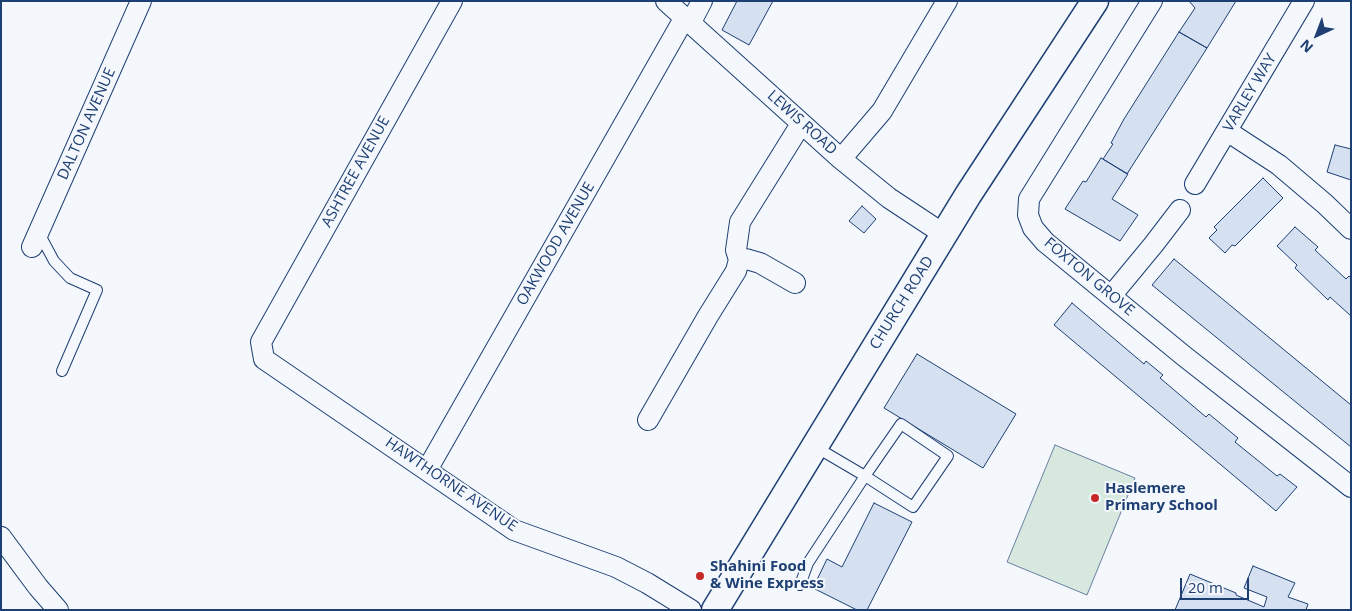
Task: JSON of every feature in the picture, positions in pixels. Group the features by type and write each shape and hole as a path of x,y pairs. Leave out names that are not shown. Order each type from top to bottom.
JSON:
{"street":[{"name":"DALTON AVENUE","path":"36,240 141,1"},
{"name":"ASHTREE AVENUE","path":"261,342 452,1"},
{"name":"LEWIS ROAD","path":"666,1 801,124 889,198 944,235"},
{"name":"OAKWOOD AVENUE","path":"427,470 688,20 702,1"},
{"path":"842,158 882,111 948,1"},
{"name":"CHURCH ROAD","path":"715,610 976,182 1096,1"},
{"name":"FOXTON GROVE","path":"1152,1 1030,199 1028,216 1033,228 1045,242 1351,487"},
{"name":"VARLEY WAY","path":"1195,184 1304,1"},
{"path":"648,420 736,271 739,260 736,250 740,222 801,124"},
{"path":"1227,131 1279,165 1351,229"},
{"path":"1111,296 1180,210"},
{"path":"739,260 746,259 760,263 795,283"},
{"name":"HAWTHORNE AVENUE","path":"261,342 264,358 514,530 616,567 648,583 691,610"},
{"path":"1,537 38,587 58,610"}],"lane":[{"path":"36,240 70,278 97,290 62,371"},
{"path":"800,584 808,563 865,476 901,424 948,456 913,507 865,476 814,446"}],"shaded area":[{"path":"1055,445 1135,478 1087,595 1007,562"}],"building":[{"path":"737,1 773,1 749,45 722,30"},
{"path":"1189,1 1236,1 1207,48 1179,32 1195,8"},
{"path":"1179,32 1207,48 1127,174 1103,159 1113,144 1111,143 1124,119"},
{"path":"1335,145 1351,149 1351,180 1327,172"},
{"path":"1101,158 1128,174 1112,199 1138,215 1120,241 1065,209 1083,181 1086,182"},
{"path":"1263,178 1283,198 1235,246 1232,245 1225,253 1209,238 1217,230 1214,227"},
{"path":"862,206 876,219 864,233 849,221"},
{"path":"1295,227 1318,247 1315,250 1346,279 1349,276 1351,278 1351,316 1330,297 1328,300 1295,268 1297,265 1277,246"},
{"path":"1174,259 1351,405 1351,447 1152,285"},
{"path":"1072,303 1144,364 1146,361 1163,375 1160,378 1206,417 1209,414 1238,438 1235,442 1277,476 1280,474 1297,487 1276,511 1054,325"},
{"path":"917,354 1016,414 983,468 884,408"},
{"path":"874,503 912,522 867,610 857,610 813,588 827,559 842,567"},
{"path":"1253,566 1295,583 1288,597 1308,604 1306,610 1175,610 1190,574 1264,607 1267,597 1244,588"}],"place":[{"name":"Haslemere Primary School","path":"1095,498"},
{"name":"Shahini Food & Wine Express","path":"700,576"}]}
